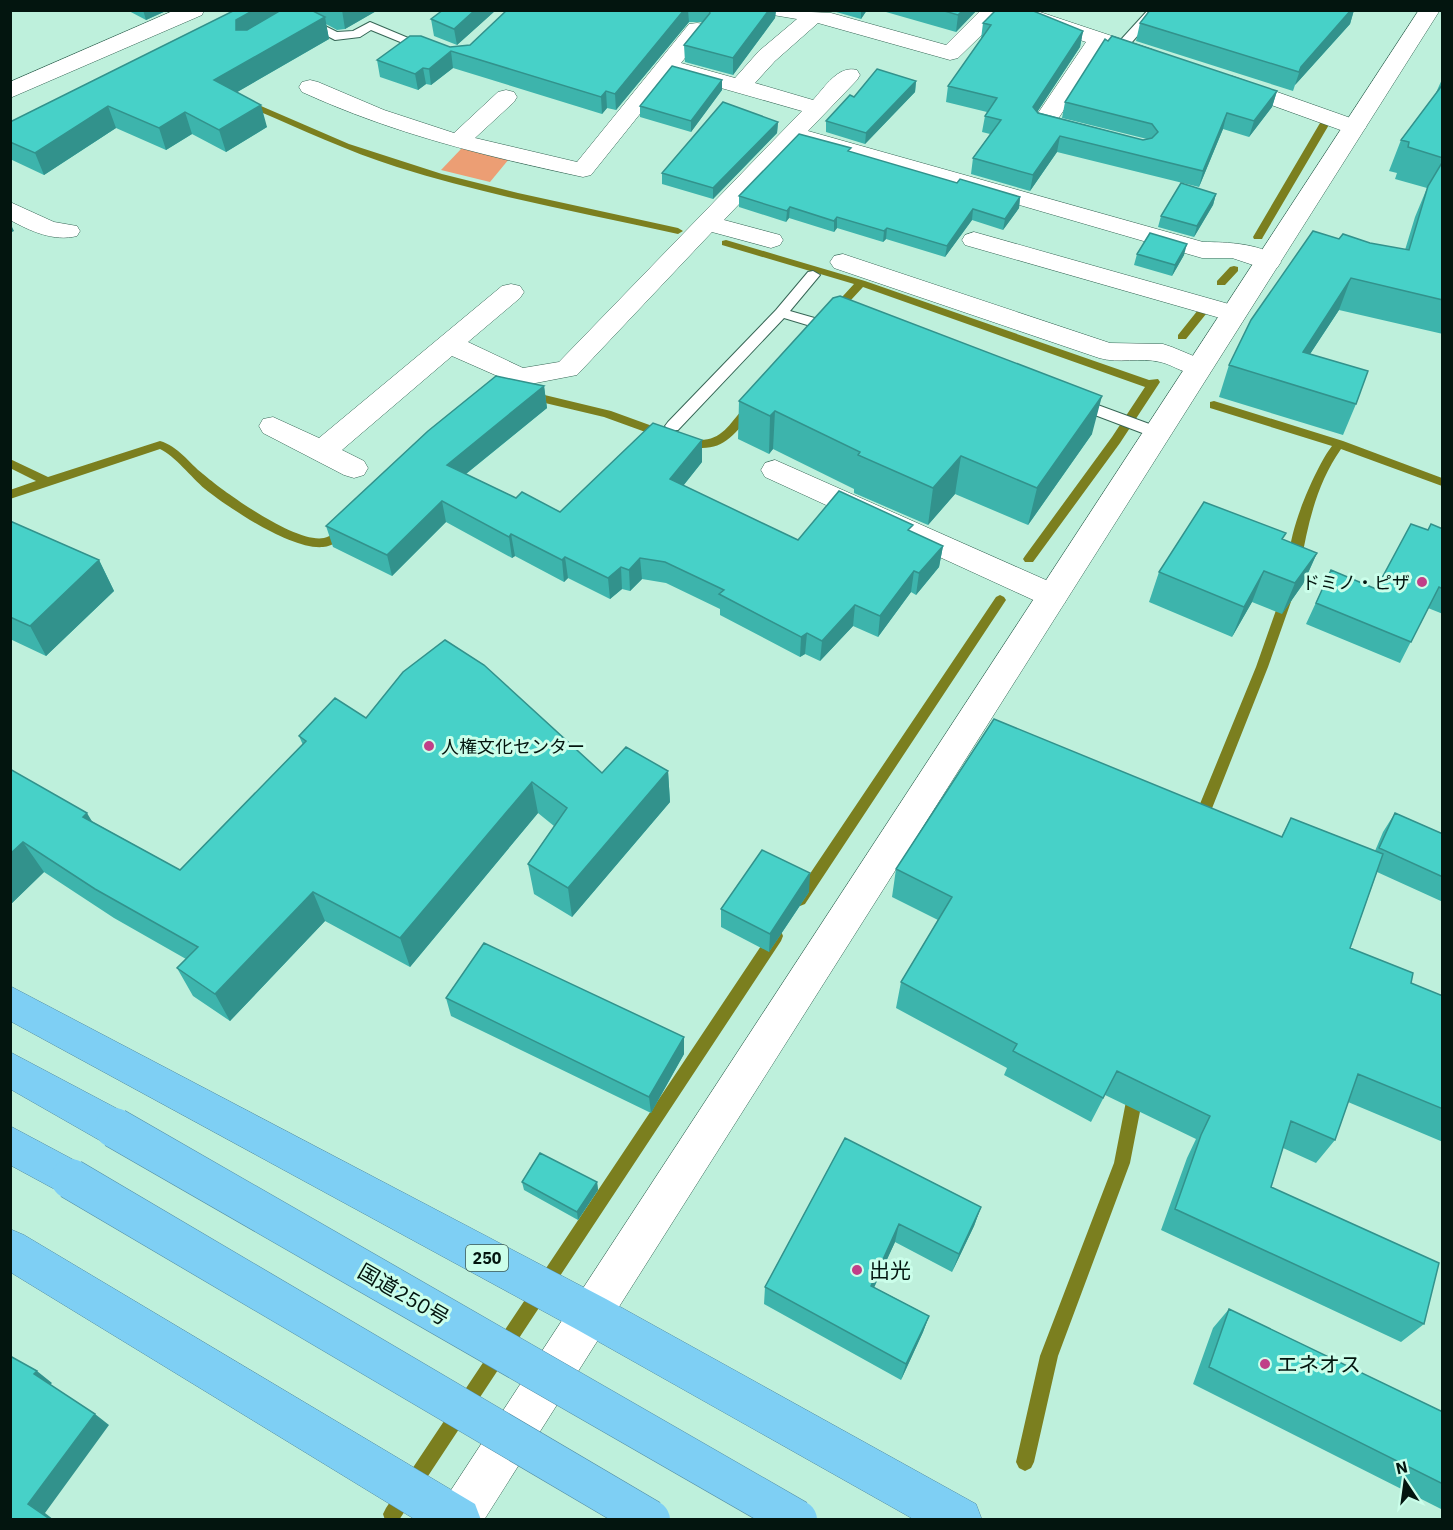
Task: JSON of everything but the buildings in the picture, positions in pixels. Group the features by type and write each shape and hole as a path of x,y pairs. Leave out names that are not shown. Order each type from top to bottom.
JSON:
{"highway":[{"name":"250","path":"10,1002 591,1314 960,1520"},
{"name":"国道250号","path":"10,1069 797,1520"},
{"path":"10,1144 650,1520"},
{"path":"10,1249 458,1519"}],"street":[{"path":"10,91 194,10"},
{"path":"782,10 831,19 947,61 988,16 1008,10 1164,61"},
{"path":"458,1519 1053,597 1150,430 1199,368 1430,10"},
{"path":"740,86 767,56 812,17"},
{"path":"310,87 336,100 458,142 583,170 697,29"},
{"path":"1097,136 1044,122 1098,40"},
{"path":"419,45 423,42 443,51"},
{"path":"669,66 817,108"},
{"path":"448,344 520,377 567,369 849,75"},
{"path":"1208,76 1294,104 1354,127"},
{"path":"458,142 506,97"},
{"path":"312,114 336,100"},
{"path":"793,133 1202,250 1235,249 1268,262"},
{"path":"10,209 41,227 68,231"},
{"path":"707,223 771,240"},
{"path":"1005,250 1020,228"},
{"path":"974,240 1005,250 1106,267 1234,314"},
{"path":"843,262 931,280 1108,352 1163,353 1199,368"},
{"path":"322,451 511,292"},
{"path":"273,426 354,468"},
{"path":"775,470 1053,597"}],"lane":[{"path":"1121,47 1155,10"},
{"path":"295,17 335,36 356,34 370,27 419,45"},
{"path":"673,426 781,313 813,275"},
{"path":"781,313 831,329 848,323"},
{"path":"1062,397 1150,430"}],"shaded area":[{"path":"462,148 509,159 490,182 441,170"}],"waterway":[{"path":"247,103 346,146 438,176 678,231"},
{"path":"1258,237 1325,123"},
{"path":"726,243 861,283"},
{"path":"1221,283 1234,269"},
{"path":"835,311 861,283"},
{"path":"861,283 1151,385"},
{"path":"1182,337 1202,312"},
{"path":"1029,559 1116,440 1154,382"},
{"path":"528,395 607,414 662,434"},
{"path":"1214,405 1339,444"},
{"path":"686,442 697,445 715,443 723,438 749,409"},
{"path":"1295,563 1309,500 1322,470 1339,444"},
{"path":"1339,444 1442,482"},
{"path":"47,481 160,445 167,447 226,499 278,529 305,540 320,543 330,541 343,531"},
{"path":"10,463 47,481"},
{"path":"10,495 47,481"},
{"path":"1200,821 1262,667 1287,596"},
{"path":"800,900 1000,600"},
{"path":"392,1514 776,936"},
{"path":"1025,1462 1049,1356 1122,1163 1136,1091"}],"place":[{"name":"ドミノ・ピザ","path":"1422,582"},
{"name":"人権文化センター","path":"429,746"},
{"name":"出光","path":"857,1270"},
{"name":"エネオス","path":"1265,1364"}]}
